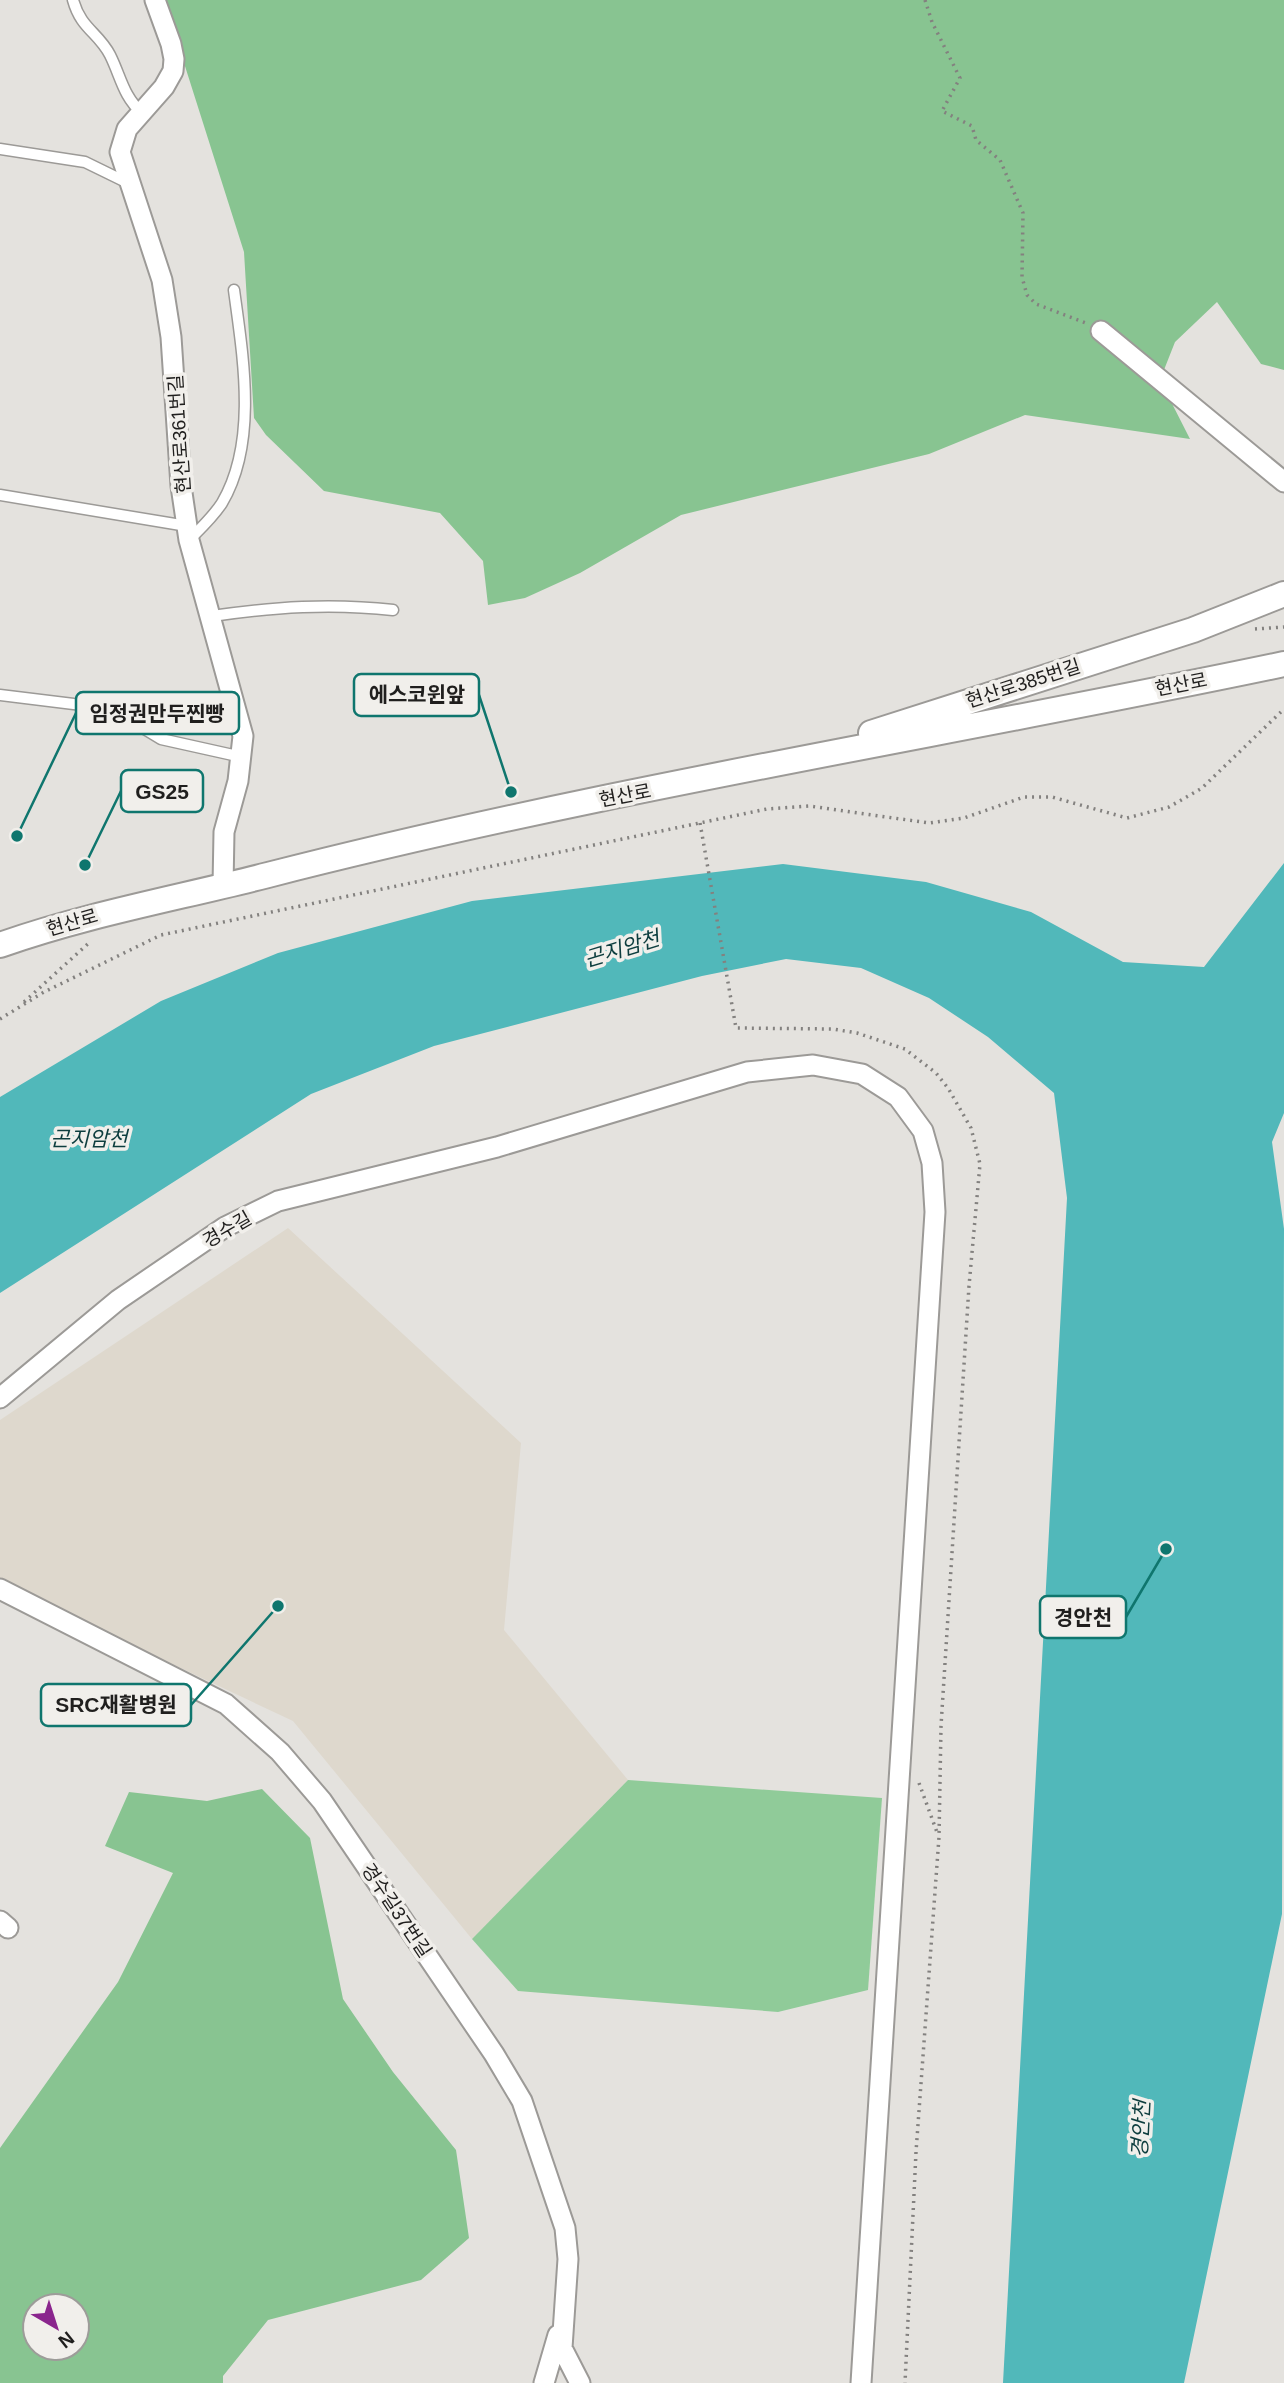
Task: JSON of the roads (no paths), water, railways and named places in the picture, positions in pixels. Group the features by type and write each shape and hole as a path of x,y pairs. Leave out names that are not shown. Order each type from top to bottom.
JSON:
{"street":[{"name":"현산로361번길","path":"155,0 174,58 173,71 164,87 127,129 120,152 151,239 164,292 171,337 188,533 238,712 243,757 224,832 223,886"},
{"path":"1101,331 1284,482"},
{"name":"현산로385번길","path":"760,768 1193,630 1284,594"},
{"name":"현산로","path":"0,945 124,908 223,886 427,834 1284,664"},
{"name":"경수길","path":"0,1398 118,1300 225,1227 289,1198 497,1147 747,1072 813,1065 862,1074 898,1097 923,1131 932,1163 935,1212 861,2383"},
{"name":"경수길37번길","path":"0,1589 226,1703 281,1752 322,1801 494,2054 522,2101 565,2228 567,2282 561,2324 562,2348 580,2383"},
{"path":"544,2383 561,2324"}],"lane":[{"path":"73,0 78,18 110,54 128,101 142,114"},
{"path":"0,149 85,162 129,183"},
{"path":"0,495 188,533 222,503 234,474 240,447 244,368 234,290"},
{"path":"212,616 323,604 393,610"},
{"path":"0,695 98,707 118,713 161,739 243,757"}],"water":[{"name":"경안천","path":"1284,863 1284,1113 1272,1142 1284,1229 1282,1914 1184,2383 1003,2383 1067,1198 1054,1093 988,1037 929,998 861,968 786,959 702,976 434,1046 311,1094 0,1293 0,1097 161,1001 278,953 472,901 783,864 926,882 1031,912 1123,962 1204,967"}],"place":[{"name":"에스코윈앞","path":"511,792"},
{"name":"임정권만두찐빵","path":"17,836"},
{"name":"GS25","path":"85,865"},
{"name":"경안천","path":"1166,1549"},
{"name":"SRC재활병원","path":"278,1606"}],"water label":[{"name":"곤지암천","path":"622,949"},
{"name":"곤지암천","path":"89,1139"}]}
